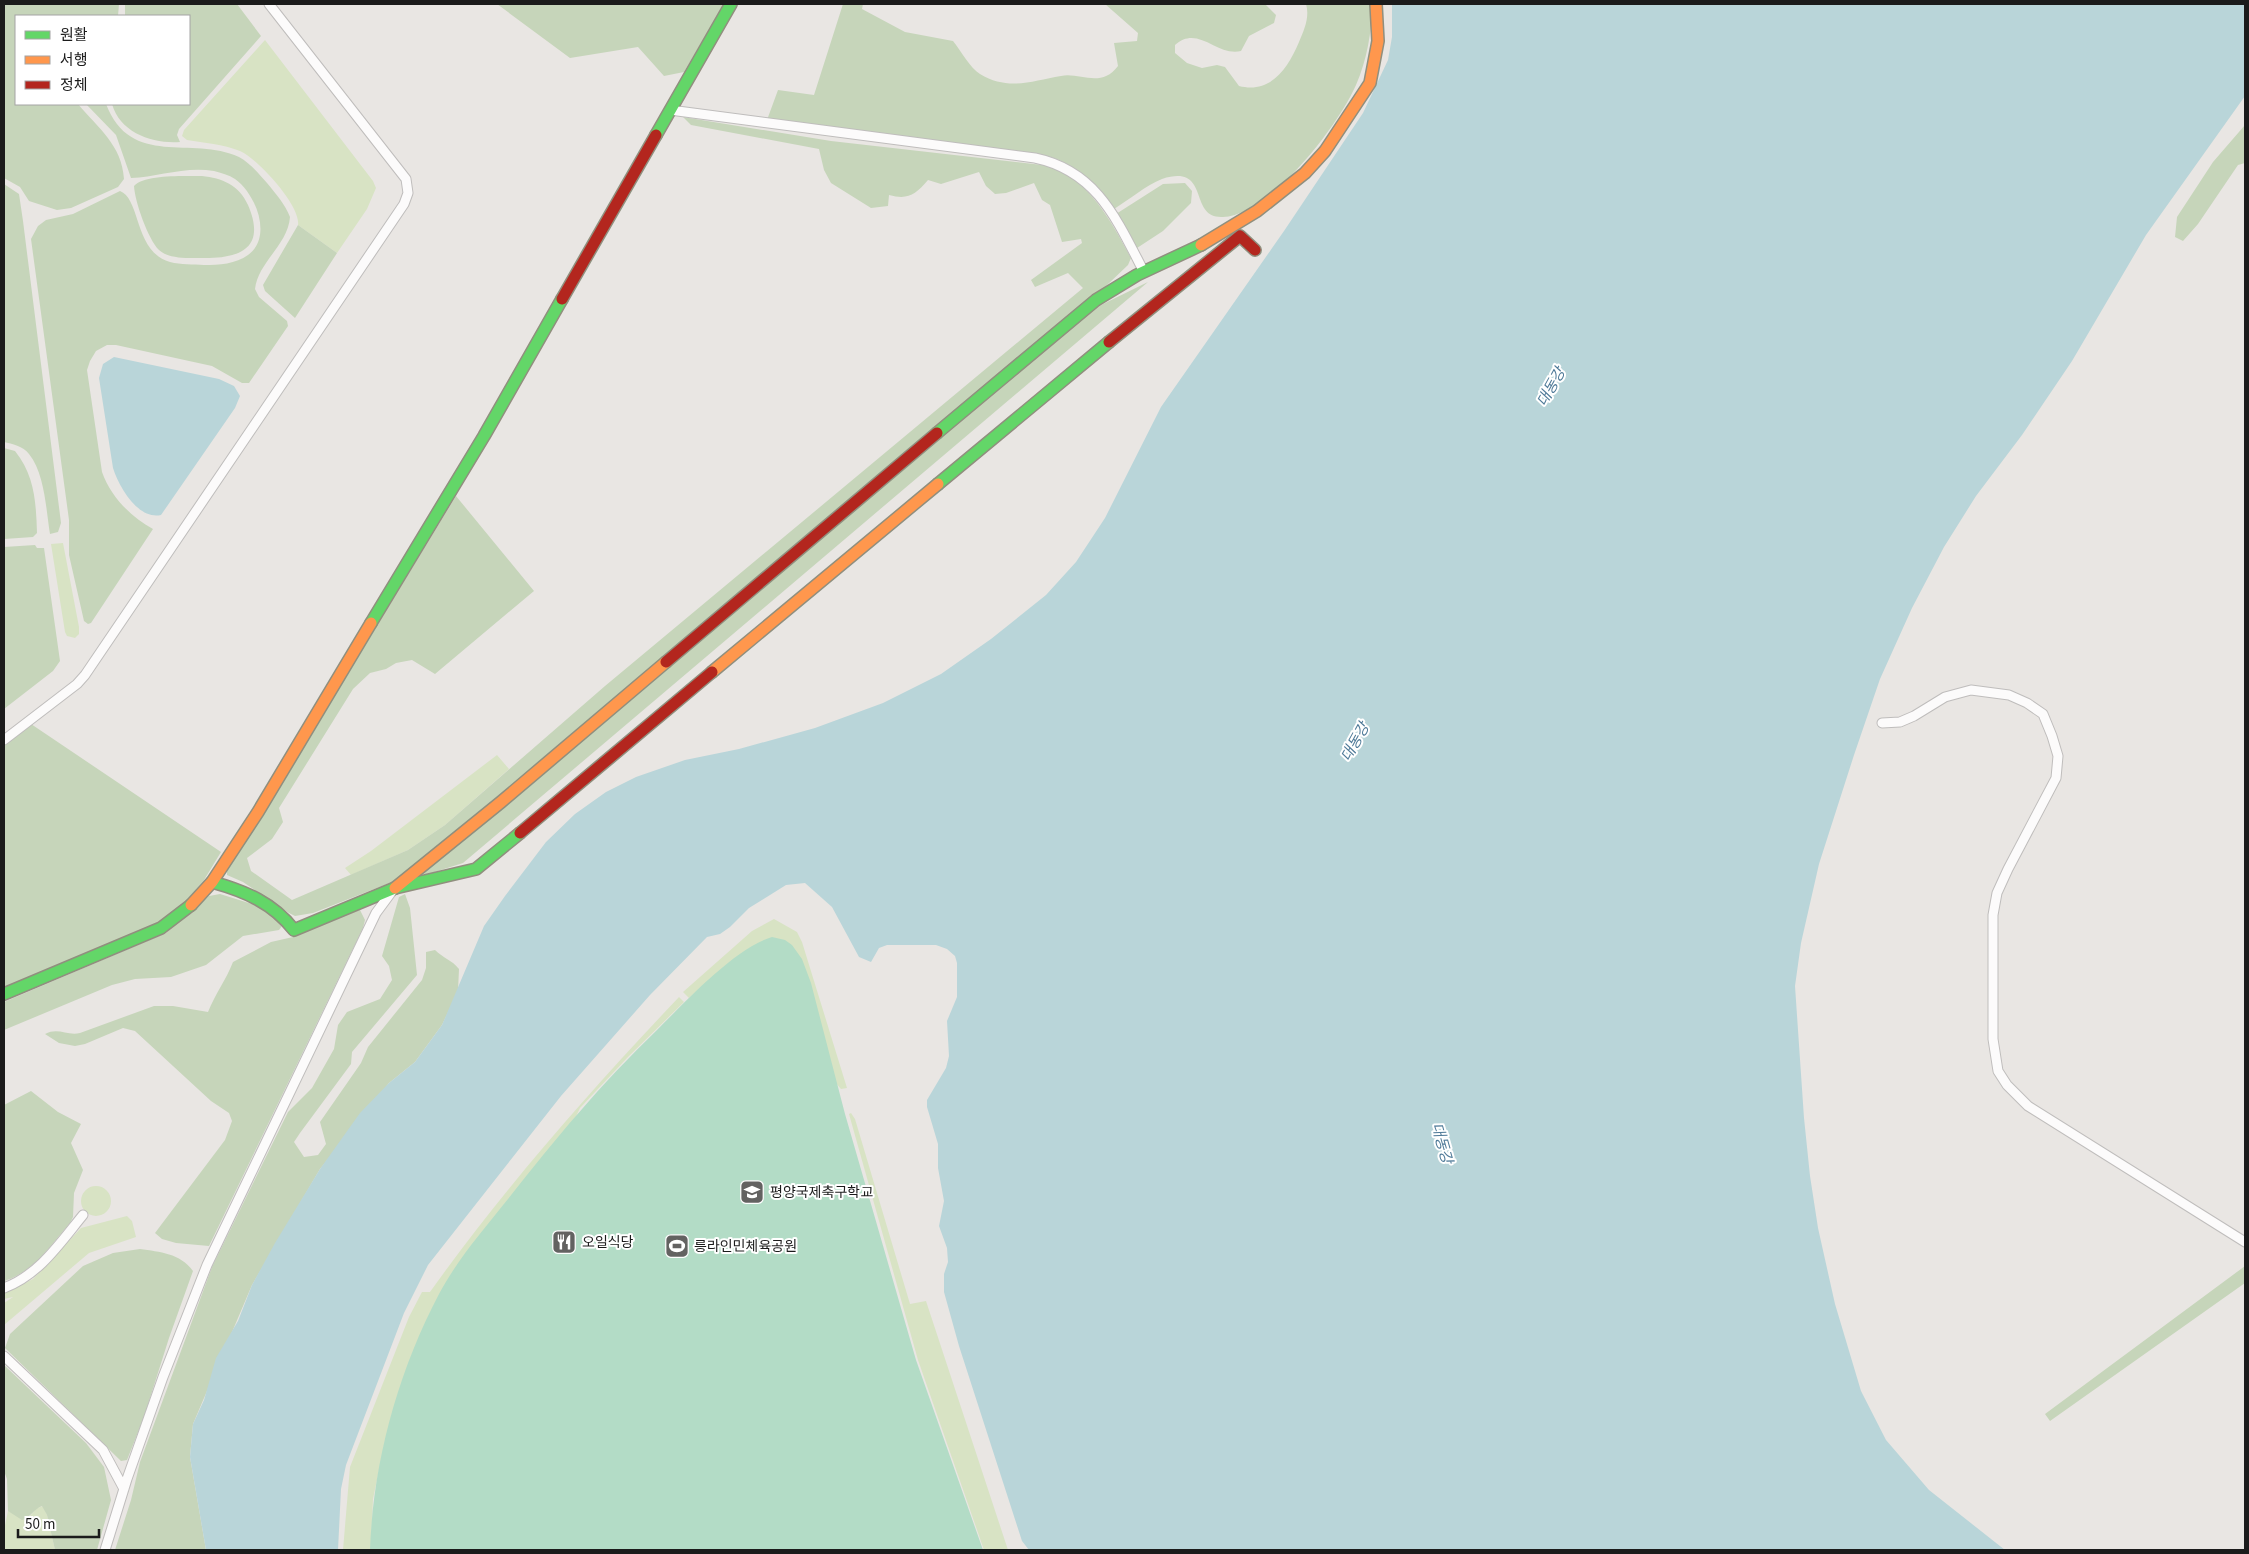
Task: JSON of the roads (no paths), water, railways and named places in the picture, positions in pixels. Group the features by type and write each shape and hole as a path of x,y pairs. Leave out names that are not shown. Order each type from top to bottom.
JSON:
{"street":[{"path":"4,740 77,684 85,675 404,204 408,193 406,179 269,4"},
{"path":"4,994 161,928 186,911 212,882 258,812 484,436 731,4"},
{"path":"105,1550 124,1488 163,1377 207,1265 362,940 376,913 395,888 509,796 827,525 1096,300 1144,272 1195,249 1257,211 1305,173 1325,151 1370,84 1378,41 1376,4"},
{"path":"670,110 1035,158 1061,165 1089,184 1124,234 1144,272"},
{"path":"212,882 246,892 269,903 284,916 294,930 395,888 476,869 1165,295 1240,236 1247,240 1255,250"},
{"path":"1882,724 1900,722 1914,716 1945,697 1971,690 2009,695 2027,703 2043,714 2058,756 2056,778 2008,869 1997,893 1993,915 1993,1039 1998,1071 2007,1085 2028,1106 2245,1242"},
{"path":"4,1288 25,1278 36,1270 83,1215"},
{"path":"4,1356 104,1450 124,1488"}],"water":[{"name":"대동강","path":"1392,4 2245,4 2245,96 2146,235 2072,361 2022,435 1976,496 1944,547 1912,608 1880,679 1854,755 1819,864 1801,943 1795,986 1810,1176 1818,1228 1835,1304 1861,1391 1886,1440 1929,1490 2005,1550 1029,1550 1022,1541 959,1346 944,1292 944,1274 948,1262 947,1248 939,1226 944,1201 938,1168 938,1144 927,1107 927,1100 946,1068 949,1056 947,1021 957,997 957,963 955,956 947,949 936,945 887,945 879,948 871,962 859,957 832,907 805,883 786,885 749,908 720,934 707,937 650,995 561,1096 428,1265 404,1313 346,1465 341,1489 338,1550 206,1550 190,1457 193,1424 204,1400 216,1358 238,1321 252,1285 275,1243 320,1169 360,1113 389,1083 415,1062 442,1025 484,926 546,842 575,814 606,792 636,777 685,760 739,749 815,728 883,703 941,674 991,639 1046,595 1076,562 1105,518 1161,407 1284,231 1363,113 1388,60 1392,37"},
{"path":"114,357 219,379 234,386 240,396 235,408 161,515 153,515 137,507 125,493 113,468 99,378 103,364"}],"place":[{"name":"평양국제축구학교","path":"752,1192"},
{"name":"오일식당","path":"564,1242"},
{"name":"릉라인민체육공원","path":"677,1246"}]}
